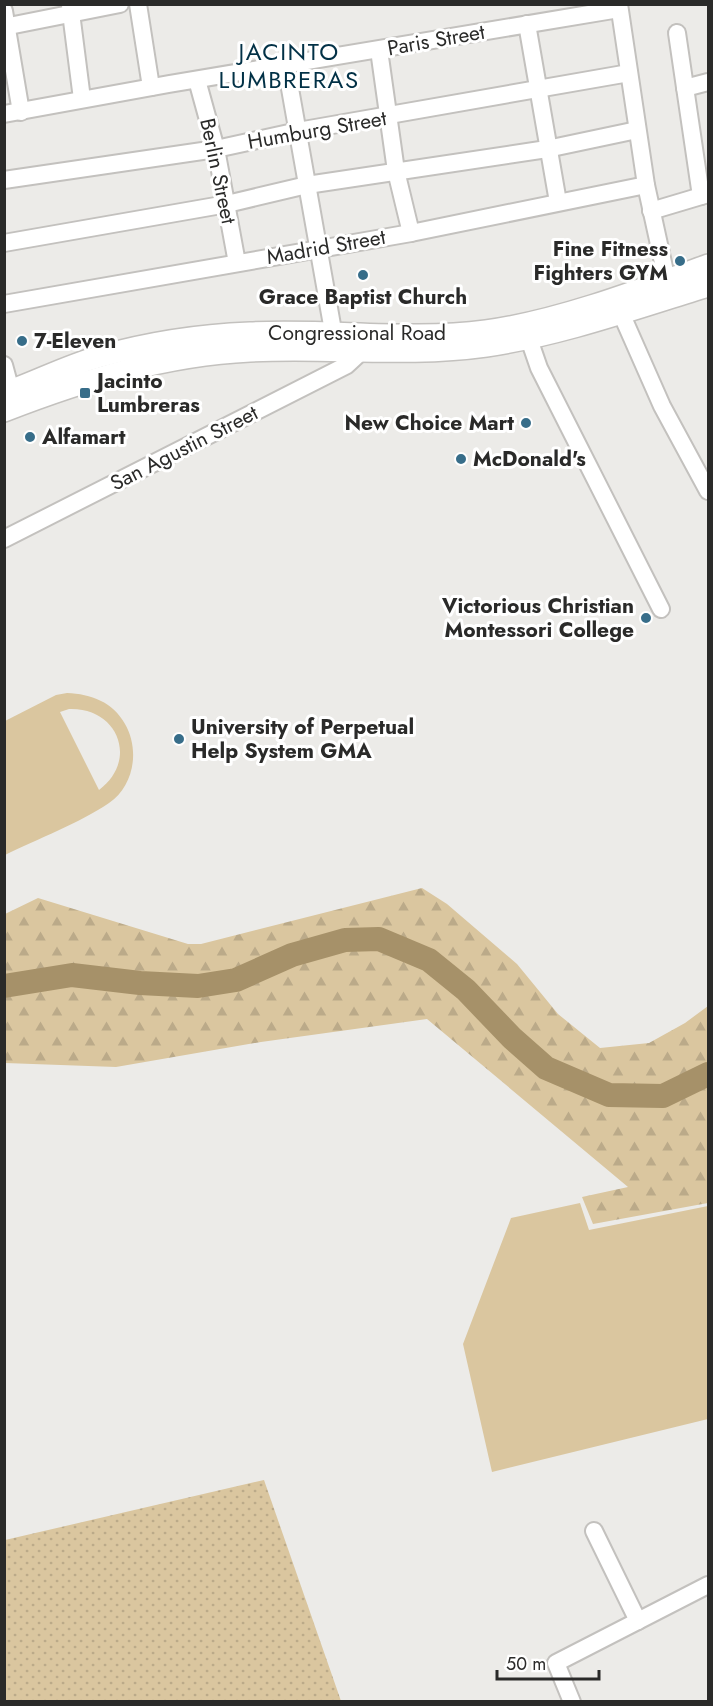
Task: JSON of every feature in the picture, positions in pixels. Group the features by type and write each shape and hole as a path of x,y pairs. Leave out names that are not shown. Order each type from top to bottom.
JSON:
{"main road":[{"name":"Congressional Road","path":"669,289 708,265"},
{"name":"Congressional Road","path":"335,342 361,352 442,350 529,339 617,305 669,289 708,286"},
{"name":"Congressional Road","path":"9,400 96,357 145,345 251,333 335,342 486,331 617,305"}],"street":[{"path":"13,113 6,21 70,9 120,4"},
{"path":"138,4 151,87"},
{"path":"619,7 646,185 669,289"},
{"name":"Paris Street","path":"13,113 82,99 286,66 619,7"},
{"path":"70,9 82,99"},
{"path":"527,24 558,202"},
{"path":"651,211 705,195 677,33"},
{"path":"379,50 396,171 411,233"},
{"path":"286,66 335,342"},
{"name":"Humburg Street","path":"4,180 216,149 298,131 389,117 629,73"},
{"name":"Berlin Street","path":"197,80 216,149 237,263"},
{"path":"685,88 708,82"},
{"path":"4,243 227,204 307,185 547,149 637,130"},
{"name":"Madrid Street","path":"4,304 411,233 646,185"},
{"path":"617,305 662,406 708,491"},
{"path":"529,339 538,368 661,609"},
{"name":"San Agustin Street","path":"4,539 347,365 361,352"},
{"path":"4,365 9,400"},
{"path":"594,1531 638,1621"},
{"path":"572,1701 556,1663 708,1585"}],"green space":[{"path":"67,693 93,697 108,705 120,716 130,734 132,745 132,767 129,777 117,796 98,810 5,855 5,721 56,695","holes":["69,709 86,711 100,717 111,726 120,751 118,764 111,778 99,790 60,712"]},
{"path":"422,888 447,904 517,964 558,1014 600,1048 649,1043 685,1023 708,1006 708,1203 593,1224 582,1197 628,1187 427,1019 261,1042 116,1067 5,1063 5,914 38,898 188,944 201,944"},
{"path":"580,1203 589,1230 708,1206 708,1419 492,1472 463,1344 511,1218"},
{"path":"264,1480 341,1701 5,1701 5,1540"}],"waterway":[{"path":"4,986 72,975 140,983 198,986 236,980 292,955 345,940 379,939 429,960 466,990 512,1038 546,1068 609,1095 663,1096 708,1074"}],"place":[{"name":"Fine Fitness Fighters GYM","path":"680,261"},
{"name":"Grace Baptist Church","path":"363,275"},
{"name":"7-Eleven","path":"22,341"},
{"name":"Jacinto Lumbreras","path":"85,393"},
{"name":"New Choice Mart","path":"526,423"},
{"name":"Alfamart","path":"30,437"},
{"name":"McDonald's","path":"461,459"},
{"name":"Victorious Christian Montessori College","path":"646,618"},
{"name":"University of Perpetual Help System GMA","path":"179,739"}],"district":[{"name":"JACINTO LUMBRERAS","path":"289,66"}]}
